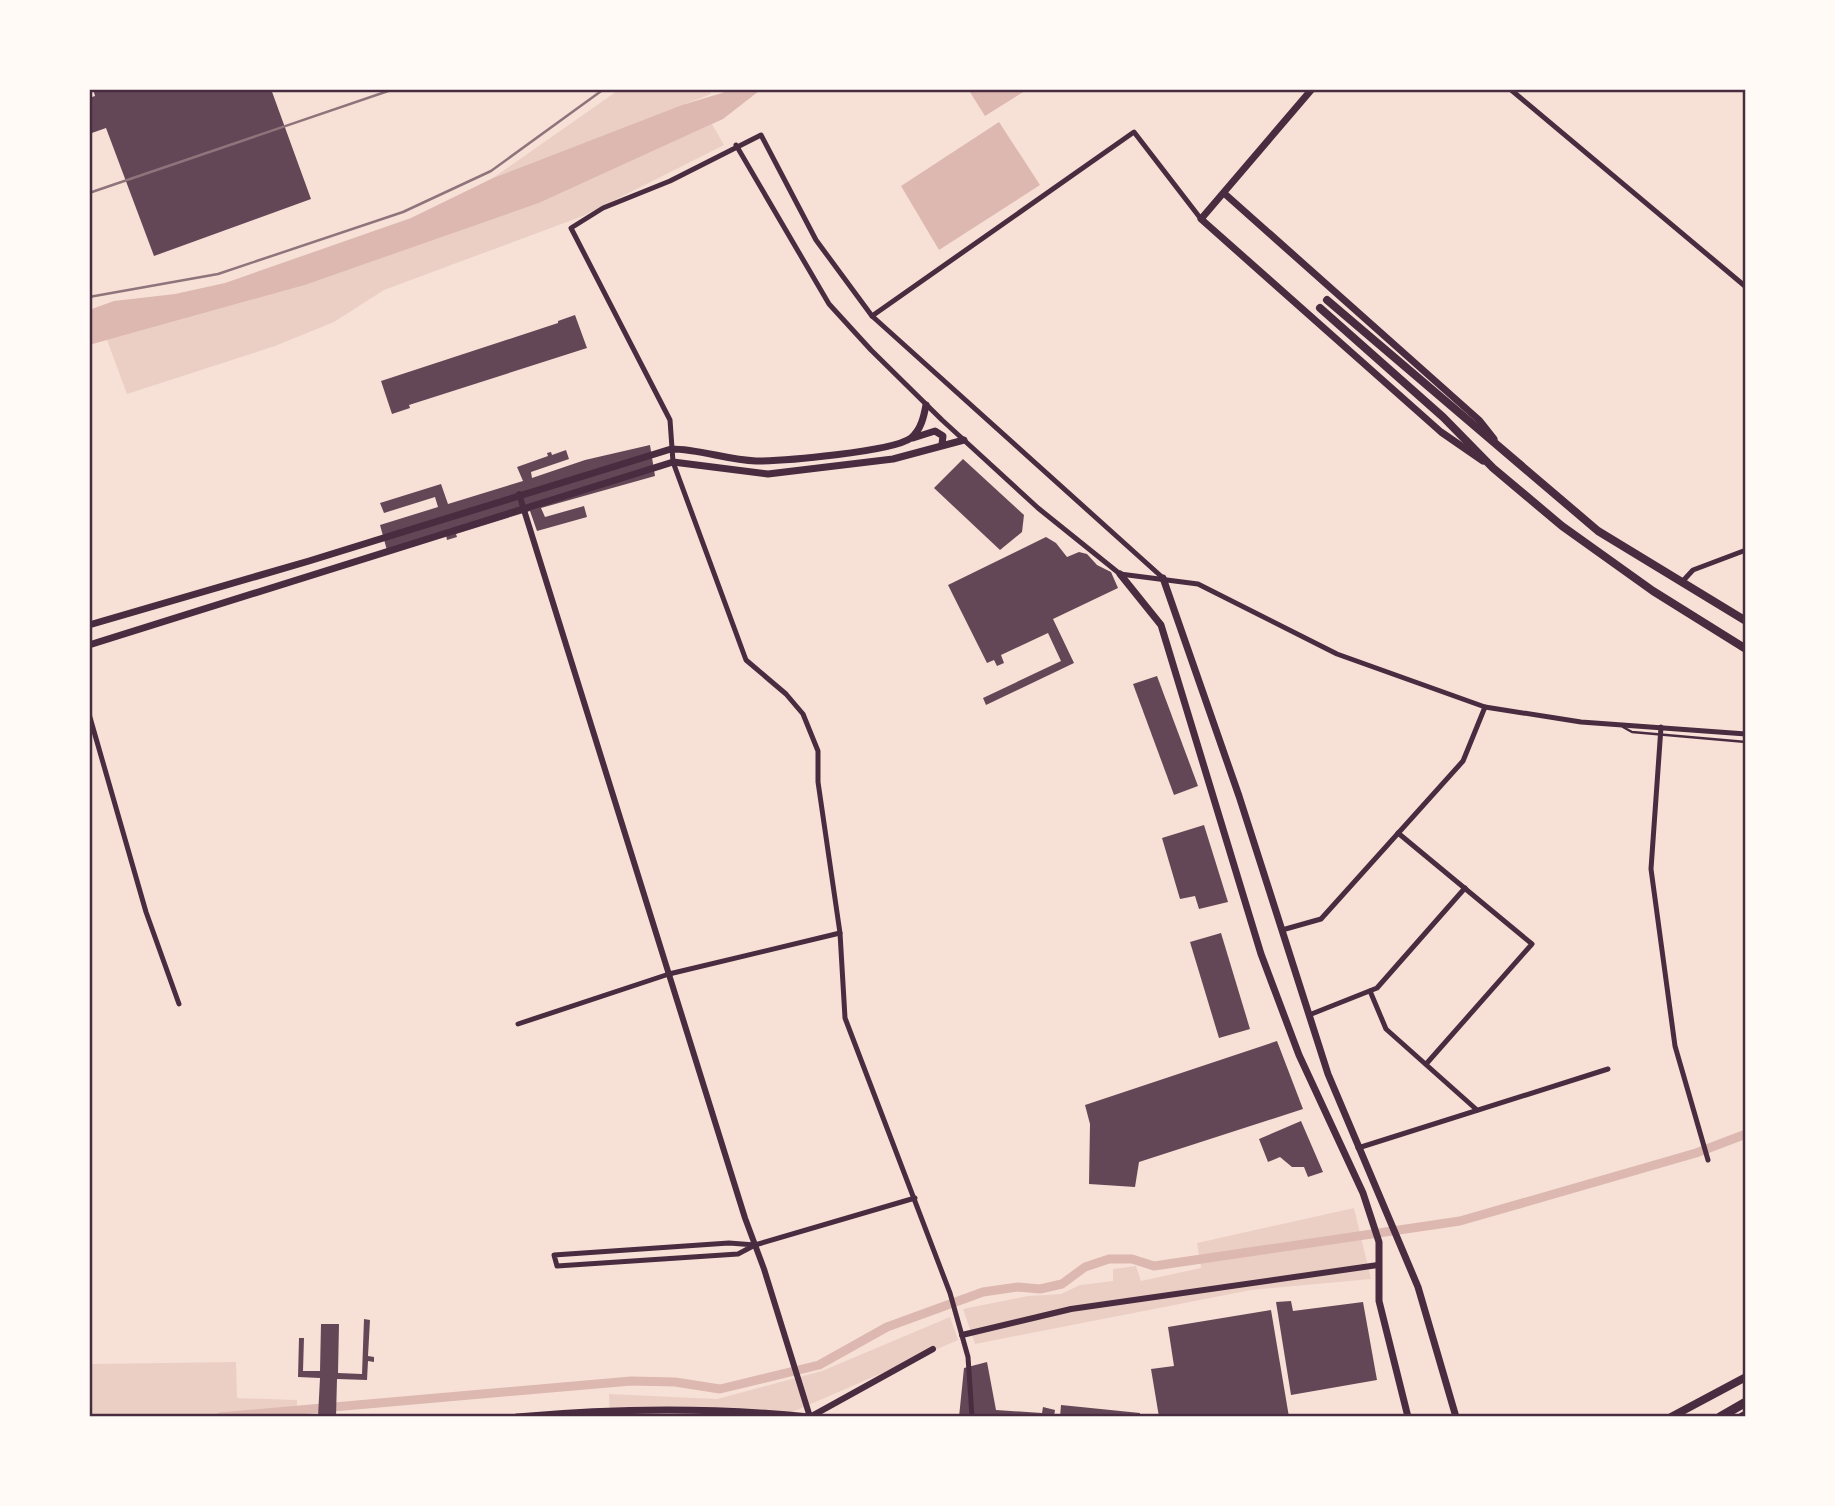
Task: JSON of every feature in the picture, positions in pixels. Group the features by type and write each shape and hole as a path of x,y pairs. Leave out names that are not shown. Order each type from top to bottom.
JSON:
{"highway":[{"path":"1720,1417 1746,1402"}],"main road":[{"path":"1312,89 1201,219 1440,432 1493,467"},
{"path":"1225,194 1479,420 1505,454"},
{"path":"1327,300 1598,531 1746,621"},
{"path":"1320,309 1443,417 1493,467 1608,561 1746,649"},
{"path":"910,439 919,427 926,405"},
{"path":"89,625 309,561 671,449 695,449 754,461 881,448 935,431 943,436 942,444"},
{"path":"89,646 673,462 768,474 893,459 964,440"},
{"path":"1120,574 1160,625 1261,954 1299,1055 1363,1192 1379,1242 1379,1301 1408,1417"},
{"path":"1163,578 1239,796 1328,1074 1373,1186 1399,1239 1418,1287 1456,1417"},
{"path":"1671,1417 1746,1377"},
{"path":"517,1417 728,1409 810,1417"}],"street":[{"path":"1510,89 1746,287"},
{"path":"872,316 1134,132 1201,219"},
{"path":"972,1417 968,1357 950,1293 845,1018 840,933 823,827 818,751 803,714 786,694 746,660 673,462 670,419 570,228 603,208 670,181 736,145 761,135 816,240 872,316 1163,578"},
{"path":"736,145 829,304 926,405 1038,508 1120,574 1198,584 1337,654 1485,706 1660,731 1746,734"},
{"path":"519,494 810,1417 933,1349"},
{"path":"1681,583 1693,570 1746,550"},
{"path":"1282,930 1321,919 1462,761 1485,706"},
{"path":"89,714 146,912 178,1004"},
{"path":"1660,731 1651,869 1675,1046 1708,1160"},
{"path":"1398,834 1532,944 1427,1063"},
{"path":"1309,1015 1377,988 1465,888"},
{"path":"518,1024 669,974 840,933"},
{"path":"1370,991 1386,1029 1477,1110"},
{"path":"1358,1148 1608,1069"},
{"path":"755,1245 729,1243 554,1255 557,1266 738,1254 755,1245 915,1198"},
{"path":"962,1335 1072,1309 1378,1265"}],"lane":[{"path":"1660,731 1746,742"}],"shaded area":[{"path":"620,89 709,89 711,94 493,178"},
{"path":"735,89 771,89 759,91 723,119 539,203 305,285 89,345 89,310 114,301 175,294 225,283 411,218 493,178 682,105"},
{"path":"968,89 1028,89 985,116"},
{"path":"999,122 1040,185 939,250 901,186"},
{"path":"712,124 724,145 583,216 384,290 334,322 275,346 127,394 107,340 305,285 539,203"},
{"path":"1354,1208 1371,1279 1251,1290 975,1344 963,1309 1028,1296 1061,1294 1080,1285 1113,1281 1113,1269 1136,1266 1141,1281 1201,1268 1197,1243"},
{"path":"950,1317 958,1340 781,1417 610,1417 609,1394 717,1399 822,1371"},
{"path":"236,1362 237,1398 297,1400 297,1417 89,1417 89,1364"}],"building":[{"path":"93,89 271,89 311,199 154,256 106,128 89,134 89,98 95,96"},
{"path":"575,315 587,348 409,405 410,408 392,414 381,381"},
{"path":"650,445 655,476 541,508 545,517 584,506 587,517 537,531 530,511 456,534 457,537 447,540 446,535 388,554 380,525 438,507 435,497 384,513 380,503 441,484 448,504 523,481 517,467 548,456 547,453 551,452 552,455 566,450 569,459 531,472 532,478 585,460"},
{"path":"963,459 1024,515 1022,532 1000,550 934,488"},
{"path":"1046,537 1056,543 1067,557 1079,552 1087,554 1097,565 1111,572 1118,588 1053,619 1074,663 986,705 983,698 1061,661 1048,633 1001,655 1004,663 997,666 994,660 987,663 948,585"},
{"path":"1157,676 1198,786 1174,795 1133,684"},
{"path":"1204,825 1228,902 1199,909 1195,896 1180,899 1162,838"},
{"path":"1221,933 1250,1029 1219,1038 1190,942"},
{"path":"1277,1041 1303,1109 1139,1162 1135,1187 1089,1184 1090,1124 1085,1105"},
{"path":"1301,1121 1323,1172 1308,1177 1304,1167 1292,1167 1280,1157 1268,1162 1259,1139"},
{"path":"1291,1301 1293,1311 1363,1302 1377,1380 1291,1395 1276,1302"},
{"path":"1271,1310 1289,1417 1159,1417 1151,1369 1174,1366 1168,1327"},
{"path":"364,1319 370,1320 368,1356 374,1357 374,1362 368,1361 367,1380 337,1379 336,1417 318,1417 320,1378 298,1377 299,1338 304,1338 303,1371 320,1371 321,1324 339,1324 338,1373 362,1374"},
{"path":"987,1362 996,1410 1042,1413 1043,1407 1055,1410 1054,1417 959,1417 964,1368"},
{"path":"1061,1405 1140,1413 1140,1417 1060,1417"}],"waterway":[{"path":"220,1417 631,1381 675,1382 720,1389 819,1365 887,1327 983,1292 1018,1287 1040,1289 1062,1284 1085,1267 1109,1259 1132,1259 1154,1266 1460,1221 1696,1153 1746,1134"}],"railway":[{"path":"89,193 394,89"},
{"path":"89,297 218,274 403,212 491,171 604,89"}]}
